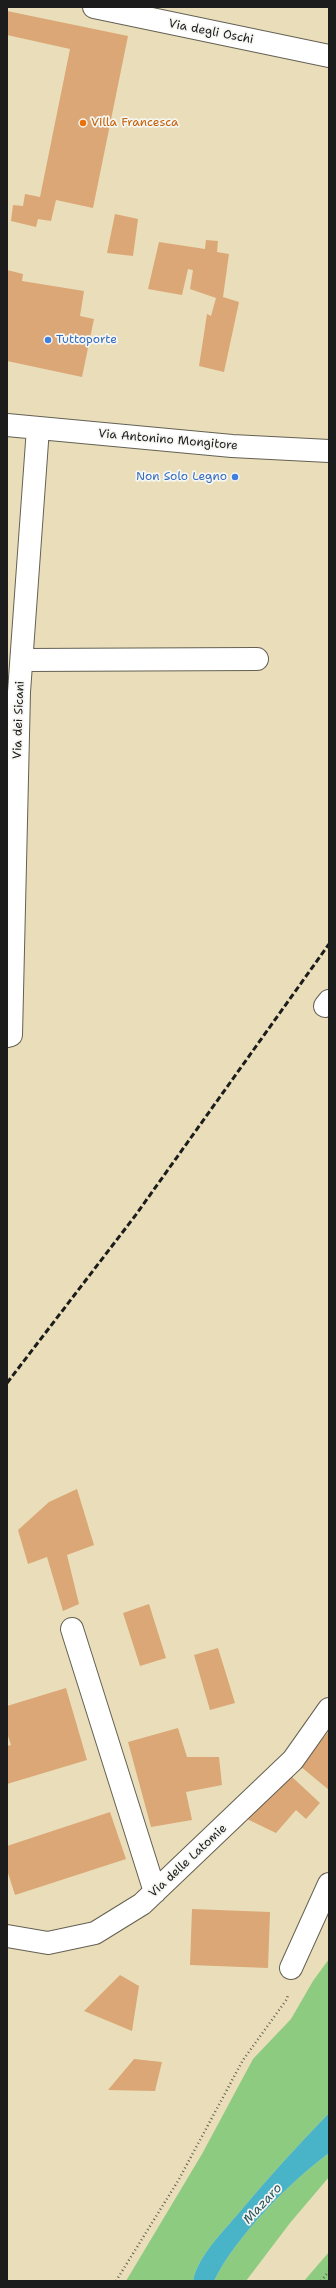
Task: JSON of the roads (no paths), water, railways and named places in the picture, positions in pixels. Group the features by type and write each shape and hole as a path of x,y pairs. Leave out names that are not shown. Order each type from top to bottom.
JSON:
{"street":[{"name":"Via degli Oschi","path":"94,7 329,56"},
{"name":"Via Antonino Mongitore","path":"7,425 232,446 329,451"},
{"name":"Via dei Sicani","path":"9,1036 13,692 23,660 38,428"},
{"path":"23,660 257,659"},
{"path":"72,1629 155,1892"},
{"name":"Via delle Latomie","path":"7,1936 48,1943 95,1933 142,1904 293,1760 329,1709"},
{"path":"291,1968 329,1884"}],"water":[{"name":"Mazaro","path":"329,2113 329,2153 297,2179 265,2211 236,2246 214,2281 193,2281 205,2254 217,2238 282,2163"}],"railway":[{"path":"7,1383 135,1216 329,944"}],"place":[{"name":"Villa Francesca","path":"83,123"},
{"name":"Tuttoporte","path":"48,340"},
{"name":"Non Solo Legno","path":"235,477"}]}
